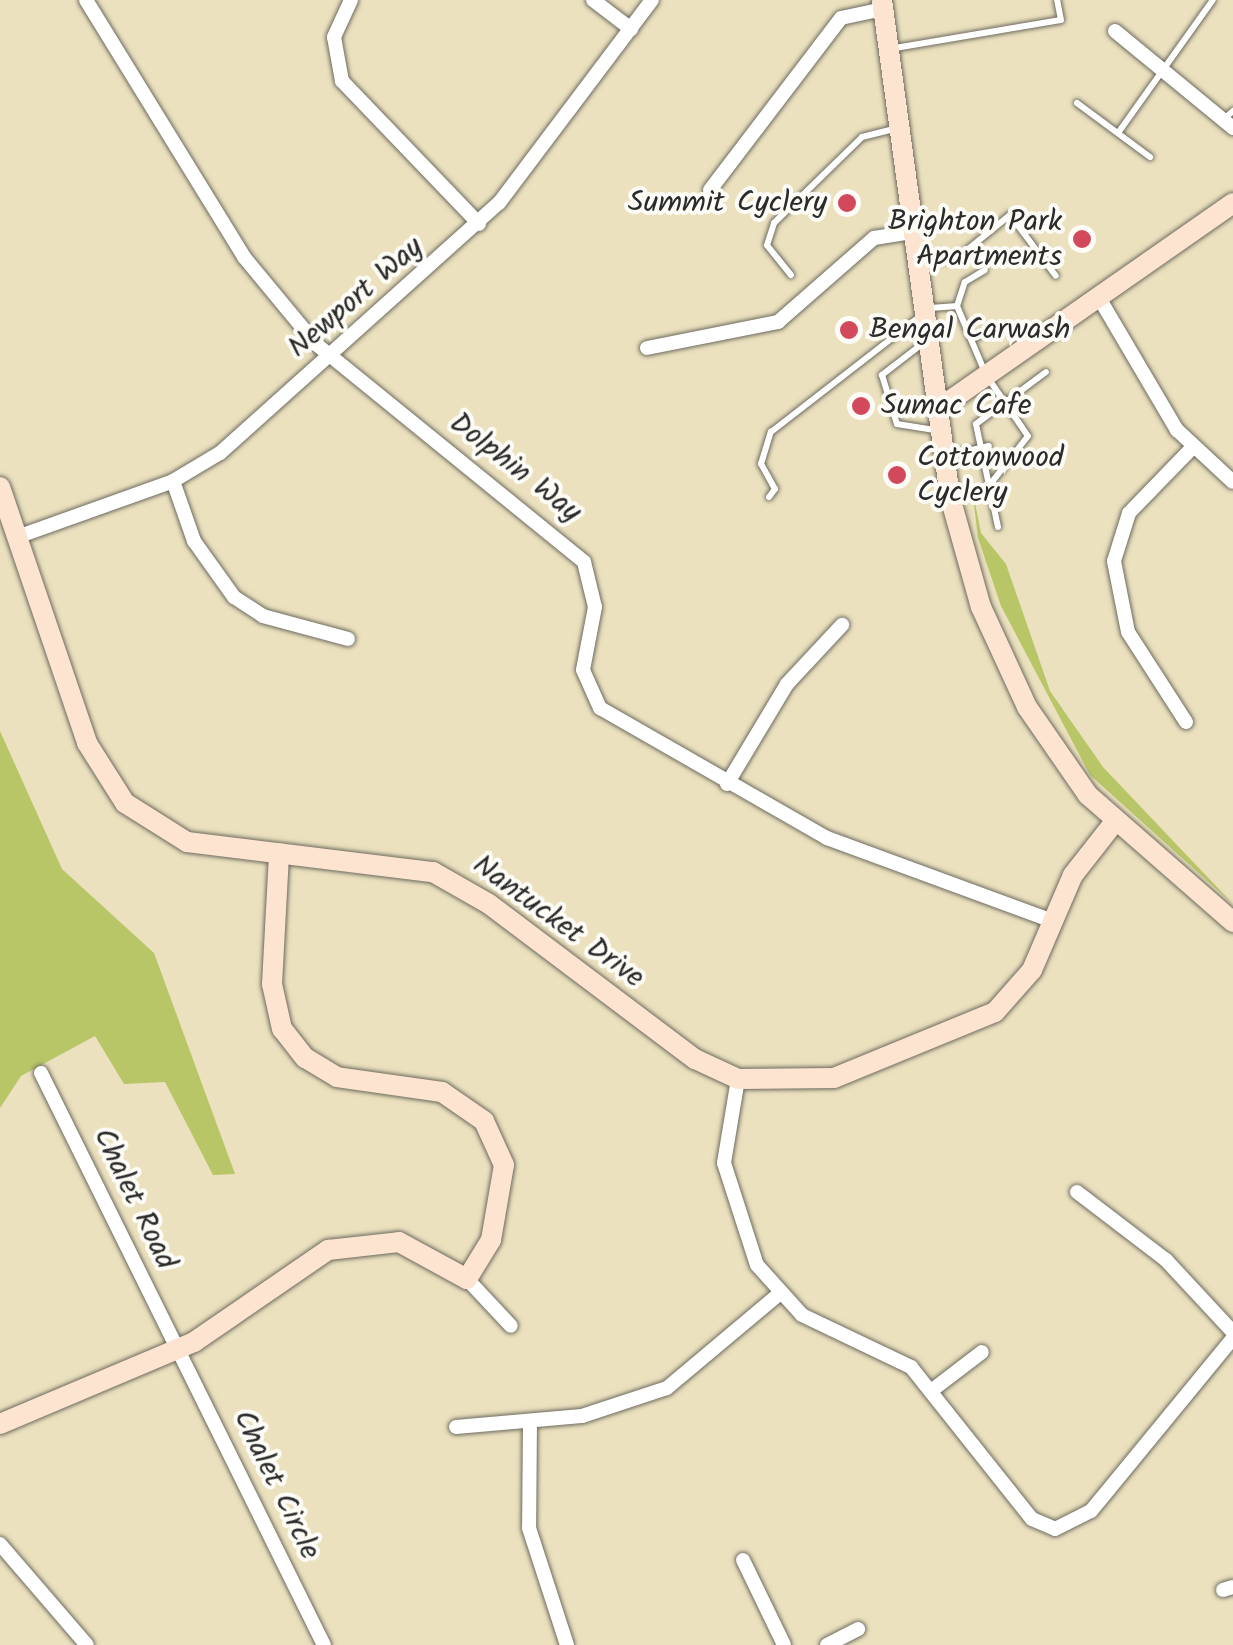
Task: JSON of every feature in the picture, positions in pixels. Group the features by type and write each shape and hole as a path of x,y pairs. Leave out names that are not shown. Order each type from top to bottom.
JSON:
{"street":[{"name":"Dolphin Way","path":"86,0 244,257 330,358 569,542 592,584 588,690 618,720 827,838 1052,922"},
{"path":"350,0 334,38 342,81 479,224"},
{"path":"593,0 630,28"},
{"name":"Newport Way","path":"17,536 173,481 220,453 479,224 652,0"},
{"path":"710,190 840,18 882,4 916,268 961,548 995,644 1044,734 1113,824 1233,922"},
{"path":"1115,31 1230,119"},
{"path":"939,419 986,375 1231,208"},
{"path":"647,348 778,322 874,238 912,232"},
{"path":"1098,296 1192,448 1233,482"},
{"path":"1186,722 1128,632 1114,561 1129,514 1192,448"},
{"path":"173,481 194,541 234,597 264,616 348,639"},
{"name":"Nantucket Drive","path":"0,487 86,743 125,803 187,842 280,854 401,862 462,886 694,1059 738,1079 834,1078 976,1024 1032,970 1072,876 1113,824"},
{"path":"727,784 786,684 842,625"},
{"path":"280,854 273,998 292,1044 338,1077 442,1092 496,1142 504,1208 466,1279"},
{"name":"Chalet Road","path":"41,1073 178,1350"},
{"path":"738,1079 727,1130 729,1197 779,1294 830,1330 891,1354 931,1391 1032,1519 1055,1529 1091,1511 1233,1335 1166,1260 1077,1192"},
{"path":"0,1424 178,1350 350,1243 399,1242 466,1279 511,1326"},
{"path":"456,1427 596,1413 667,1388 779,1294"},
{"name":"Chalet Circle","path":"178,1350 324,1645"},
{"path":"931,1391 982,1352"},
{"path":"530,1422 529,1528 567,1645"},
{"path":"0,1544 87,1645"},
{"path":"742,1560 784,1645"},
{"path":"827,1645 858,1629"}],"lane":[{"path":"888,49 1060,20 1058,0"},
{"path":"1118,133 1212,0"},
{"path":"1077,103 1150,157"},
{"path":"791,275 767,245 774,223 862,137 900,128"},
{"path":"916,268 962,254 1010,215 1056,276"},
{"path":"985,270 965,282 957,306 986,375 1020,424 1026,447 988,488"},
{"path":"769,497 775,489 761,464 772,432 923,311 957,306"},
{"path":"971,339 993,329"},
{"path":"927,340 882,375 896,424 939,419"},
{"path":"998,527 976,424 1046,372"},
{"path":"1012,429 1020,424"},
{"path":"945,456 989,446"}],"green space":[{"path":"972,488 981,533 1006,564 1050,691 1103,767 1233,904 1090,775 1001,606 978,538"},
{"path":"0,731 62,869 154,953 235,1174 213,1175 165,1082 124,1084 95,1036 21,1076 0,1108"}],"place":[{"name":"Summit Cyclery","path":"847,203"},
{"name":"Brighton Park Apartments","path":"1082,239"},
{"name":"Bengal Carwash","path":"849,330"},
{"name":"Sumac Cafe","path":"861,406"},
{"name":"Cottonwood Cyclery","path":"897,475"}]}
